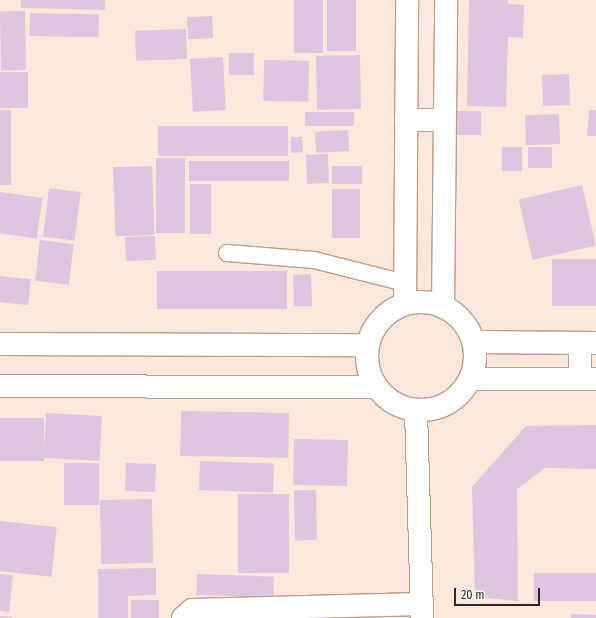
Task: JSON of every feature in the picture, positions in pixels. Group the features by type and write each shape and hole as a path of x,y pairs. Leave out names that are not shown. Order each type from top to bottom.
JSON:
{"street":[{"path":"405,294 444,307 465,324 474,342 475,361 470,379 461,393 448,403 433,409 416,411 393,404 375,386 368,369 368,345 375,327 405,294 407,0"},
{"path":"444,307 446,0"},
{"path":"406,120 445,120"},
{"path":"470,379 588,379 588,343 474,342"},
{"path":"0,344 368,345"},
{"path":"0,386 375,386"},
{"path":"183,618 192,610 421,611 416,411"}],"lane":[{"path":"228,253 314,260 405,294"}],"building":[{"path":"21,0 105,0 105,10 21,8"},
{"path":"294,0 323,0 323,53 294,53"},
{"path":"327,0 356,0 356,51 327,51"},
{"path":"469,0 508,0 508,4 524,5 523,38 508,37 506,107 467,106"},
{"path":"0,11 25,11 26,70 1,70"},
{"path":"30,13 99,14 99,37 30,36"},
{"path":"212,16 213,38 188,39 187,17"},
{"path":"186,29 187,59 136,61 135,31"},
{"path":"229,53 254,53 254,75 229,75"},
{"path":"360,55 361,109 317,110 316,56"},
{"path":"223,57 226,110 193,112 190,59"},
{"path":"264,60 309,61 308,102 263,101"},
{"path":"0,72 28,72 28,108 0,108"},
{"path":"569,74 570,105 543,106 542,75"},
{"path":"0,110 11,110 11,185 0,185"},
{"path":"589,110 596,110 596,136 587,136"},
{"path":"453,111 481,111 481,135 453,135"},
{"path":"305,112 354,112 354,126 305,126"},
{"path":"559,114 560,144 526,145 525,115"},
{"path":"158,126 288,126 288,156 158,156"},
{"path":"348,130 349,151 316,153 315,132"},
{"path":"291,137 302,137 303,152 291,153"},
{"path":"502,147 522,147 522,171 502,171"},
{"path":"528,147 552,147 552,168 528,168"},
{"path":"328,154 329,183 307,184 306,155"},
{"path":"156,158 185,158 185,233 156,233"},
{"path":"189,161 289,161 289,181 189,181"},
{"path":"152,166 154,235 115,236 113,167"},
{"path":"332,166 362,166 362,184 332,184"},
{"path":"190,184 211,184 211,234 190,234"},
{"path":"582,185 596,245 533,260 519,200"},
{"path":"49,188 81,192 75,241 43,237"},
{"path":"332,189 360,189 360,238 332,238"},
{"path":"0,192 43,198 37,239 0,233"},
{"path":"155,236 156,260 126,261 125,237"},
{"path":"40,240 74,244 69,285 35,281"},
{"path":"552,259 596,259 596,306 552,306"},
{"path":"157,271 287,271 287,309 157,309"},
{"path":"311,274 312,306 294,307 293,275"},
{"path":"0,276 31,279 28,305 0,302"},
{"path":"181,411 289,413 288,458 180,456"},
{"path":"46,413 102,416 100,461 44,458"},
{"path":"0,418 44,418 44,461 0,461"},
{"path":"596,425 596,469 545,468 517,489 518,601 475,597 472,487 526,426"},
{"path":"294,439 348,440 347,486 293,485"},
{"path":"200,461 274,464 273,493 199,490"},
{"path":"64,463 99,463 99,505 64,505"},
{"path":"126,463 156,464 155,492 125,491"},
{"path":"294,490 316,490 317,540 295,540"},
{"path":"238,494 289,494 289,573 238,573"},
{"path":"152,499 153,563 101,564 100,500"},
{"path":"0,521 57,527 51,577 0,571"},
{"path":"156,568 156,595 128,596 128,618 98,618 98,569"},
{"path":"534,573 596,573 596,601 534,601"},
{"path":"0,574 13,575 9,612 0,611"},
{"path":"197,574 274,577 273,598 196,595"},
{"path":"131,600 159,600 159,618 131,618"},
{"path":"571,614 596,615 596,618 571,618"},
{"path":"0,616 12,617 12,618 0,618"}]}
